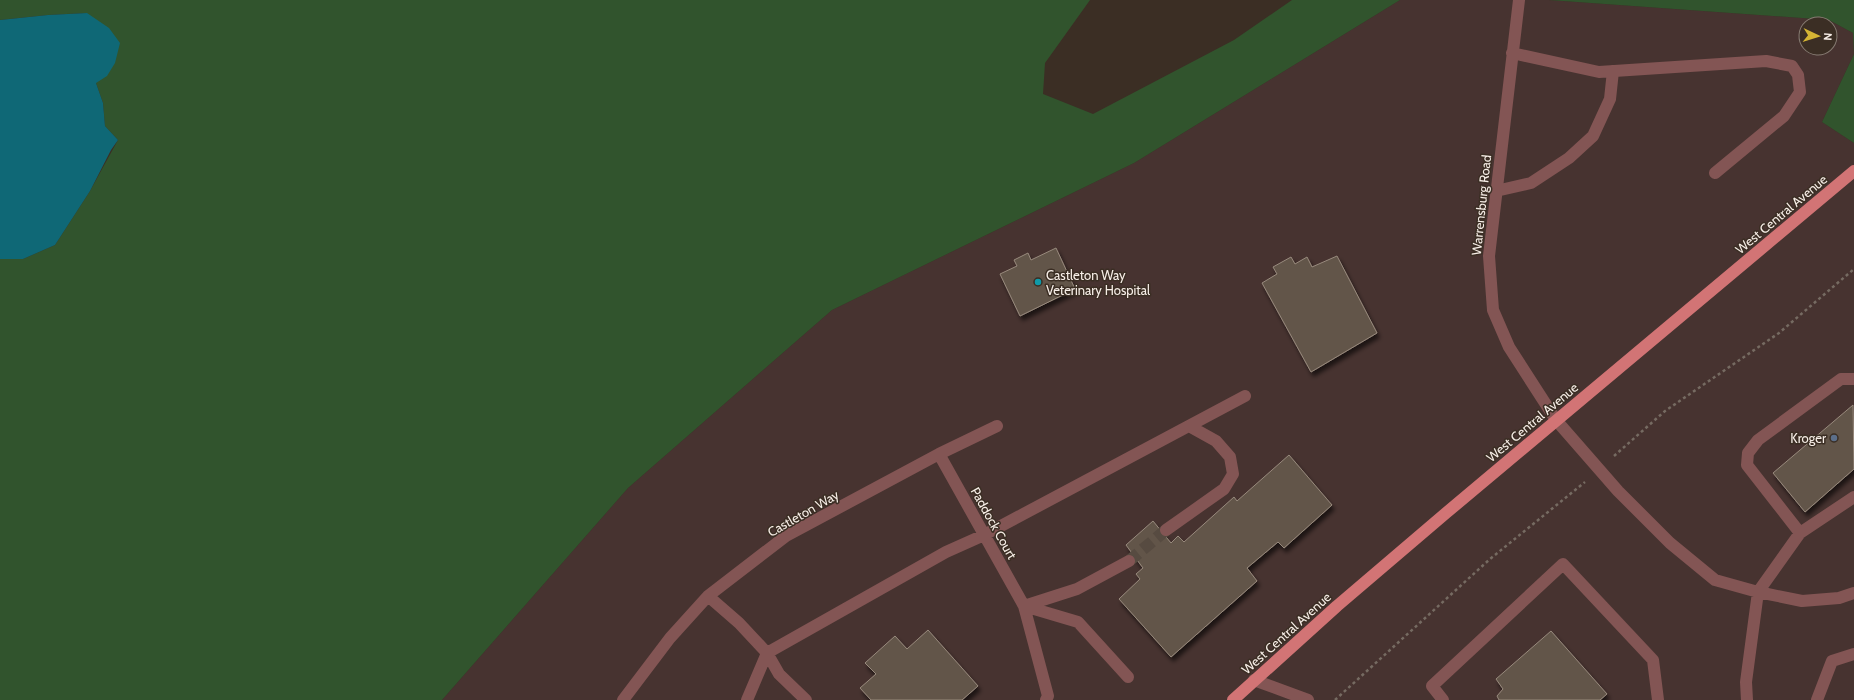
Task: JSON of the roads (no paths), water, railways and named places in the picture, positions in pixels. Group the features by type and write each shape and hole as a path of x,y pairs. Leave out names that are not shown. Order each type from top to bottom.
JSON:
{"main road":[{"name":"West Central Avenue","path":"1233,700 1337,606 1556,420 1854,171"}],"street":[{"name":"Warrensburg Road","path":"1519,0 1488,256 1493,310 1509,347 1556,420 1618,492 1670,543 1715,580 1758,592 1802,600 1839,598 1854,593"},
{"path":"1512,53 1599,72 1766,61 1792,66 1798,75 1800,92 1784,116 1715,173"},
{"path":"1496,191 1531,183 1569,158 1593,136 1610,99 1613,71"},
{"path":"1800,533 1747,465 1748,453 1758,440 1841,379 1854,380"},
{"path":"747,700 767,652 946,552 984,535 1245,396"},
{"name":"Castleton Way","path":"623,700 670,638 708,596 786,536 939,454 997,426"},
{"path":"1166,530 1224,489 1233,474 1230,457 1216,441 1189,426"},
{"name":"Paddock Court","path":"939,454 1024,606 1048,696 1046,700"},
{"path":"1747,700 1748,666 1758,592 1800,533 1854,497"},
{"path":"1024,606 1077,589 1129,561"},
{"path":"1443,700 1432,686 1563,564 1653,660 1658,700"},
{"path":"708,596 739,623 767,652 779,674 806,700"},
{"path":"1024,606 1078,622 1128,677"},
{"path":"1817,700 1832,661 1854,654"},
{"path":"1254,680 1308,700"}],"water":[{"path":"87,13 109,28 120,43 115,63 107,76 96,83 103,103 105,126 118,140 111,150 90,191 55,245 23,259 0,259 0,20"}],"tunnel":[{"path":"1129,561 1166,530"}],"place":[{"name":"Castleton Way Veterinary Hospital","path":"1038,282"},
{"name":"Kroger","path":"1834,438"}]}
